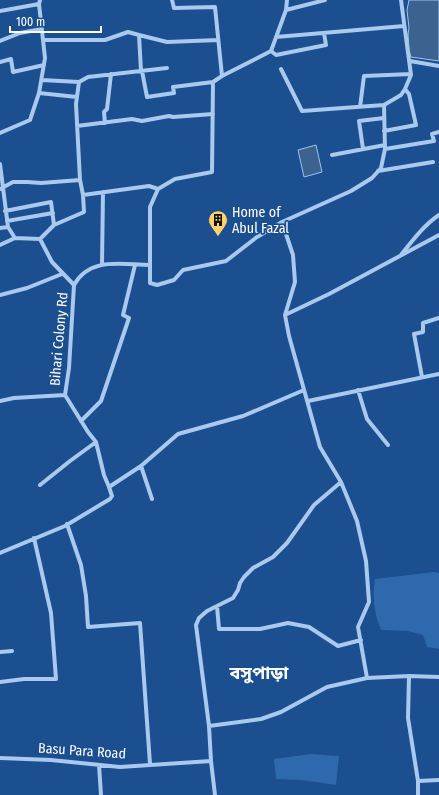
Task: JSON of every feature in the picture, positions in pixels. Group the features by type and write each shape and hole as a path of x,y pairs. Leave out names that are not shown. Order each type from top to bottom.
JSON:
{"street":[{"path":"172,0 174,8 215,7 222,76"},
{"path":"139,35 142,71 147,97 174,93 173,87 213,82 271,51 286,10 287,0"},
{"path":"286,10 325,0"},
{"path":"281,69 302,111 384,105 401,94 405,89 411,74 401,0"},
{"path":"0,11 39,2 45,58 39,93 30,120 0,133"},
{"path":"276,37 404,26"},
{"path":"0,42 20,32 42,29"},
{"path":"43,40 105,40 128,32 167,42 218,40"},
{"path":"271,51 276,55 326,44 324,33"},
{"path":"0,62 12,59 13,72 44,65"},
{"path":"410,61 439,66"},
{"path":"42,80 78,82 88,77 167,68"},
{"path":"105,123 104,112 107,109 111,74"},
{"path":"360,107 364,76 411,74"},
{"path":"0,245 15,238 40,239 54,225 84,212 80,180 77,126 78,82"},
{"path":"213,82 212,172 175,179 158,189 150,207 150,282 157,285 174,280 183,270 226,262 257,237 282,222 351,191 372,178 381,168 385,147 384,105"},
{"path":"384,131 416,126 409,94 405,89"},
{"path":"39,93 77,97"},
{"path":"77,126 132,119 142,121 169,116 213,114"},
{"path":"363,149 359,121 384,118"},
{"path":"332,155 363,149 434,141 432,134 439,132"},
{"path":"378,171 433,162"},
{"path":"0,164 1,188 8,227 15,238"},
{"path":"1,188 13,182 41,183 80,180"},
{"path":"83,195 149,186 158,189"},
{"path":"102,264 103,192"},
{"path":"5,211 51,202 54,225"},
{"path":"7,221 53,213"},
{"path":"401,256 410,243 439,215"},
{"path":"282,222 293,255 295,282 285,315 289,336 299,367 320,447 340,482 357,521 366,561 369,602 358,627 367,678"},
{"path":"0,228 8,227"},
{"path":"285,315 329,294 439,235"},
{"path":"40,239 52,262 74,286 82,275 94,266 102,264 150,265 150,267"},
{"path":"81,421 101,401 129,318 123,315 135,265"},
{"path":"0,295 27,288 62,274"},
{"name":"Bihari Colony Rd","path":"65,395 69,368 74,286"},
{"path":"422,377 414,334 423,332 423,323 439,318"},
{"path":"308,400 439,374"},
{"path":"109,487 141,466 178,434 243,416 304,390"},
{"path":"358,390 366,419 388,445"},
{"path":"0,401 14,398 65,395 96,442 104,475 112,496 110,499 67,524 0,553"},
{"path":"40,485 96,442"},
{"path":"141,466 152,499"},
{"path":"215,795 209,726 196,626 199,618 217,606 233,598 244,577 253,568 273,557 287,543 314,505 340,482"},
{"path":"67,524 81,565 86,596 88,627 140,623 150,764"},
{"path":"0,682 24,679 56,679 51,613 34,538"},
{"path":"217,606 219,629 260,629 288,623 309,627 322,634 338,646 361,640"},
{"path":"0,652 12,651"},
{"path":"209,726 261,719 281,712 327,687 367,678 409,676 439,677"},
{"path":"409,676 408,718 418,781 418,795"},
{"name":"Basu Para Road","path":"0,758 51,760 120,767 211,761"},
{"path":"99,765 101,795"},
{"path":"418,781 439,780"}],"shaded area":[{"path":"409,0 439,0 439,61 411,57 409,50 407,10"},
{"path":"316,145 322,172 304,177 298,150"},
{"path":"434,572 439,573 439,649 427,647 423,635 408,631 381,630 374,605 375,579"},
{"path":"311,754 339,756 336,785 302,780 276,779 274,759"}],"place":[{"name":"Home of Abul Fazal","path":"218,237"}],"district":[{"name":"বসুপাড়া","path":"259,673"}]}
